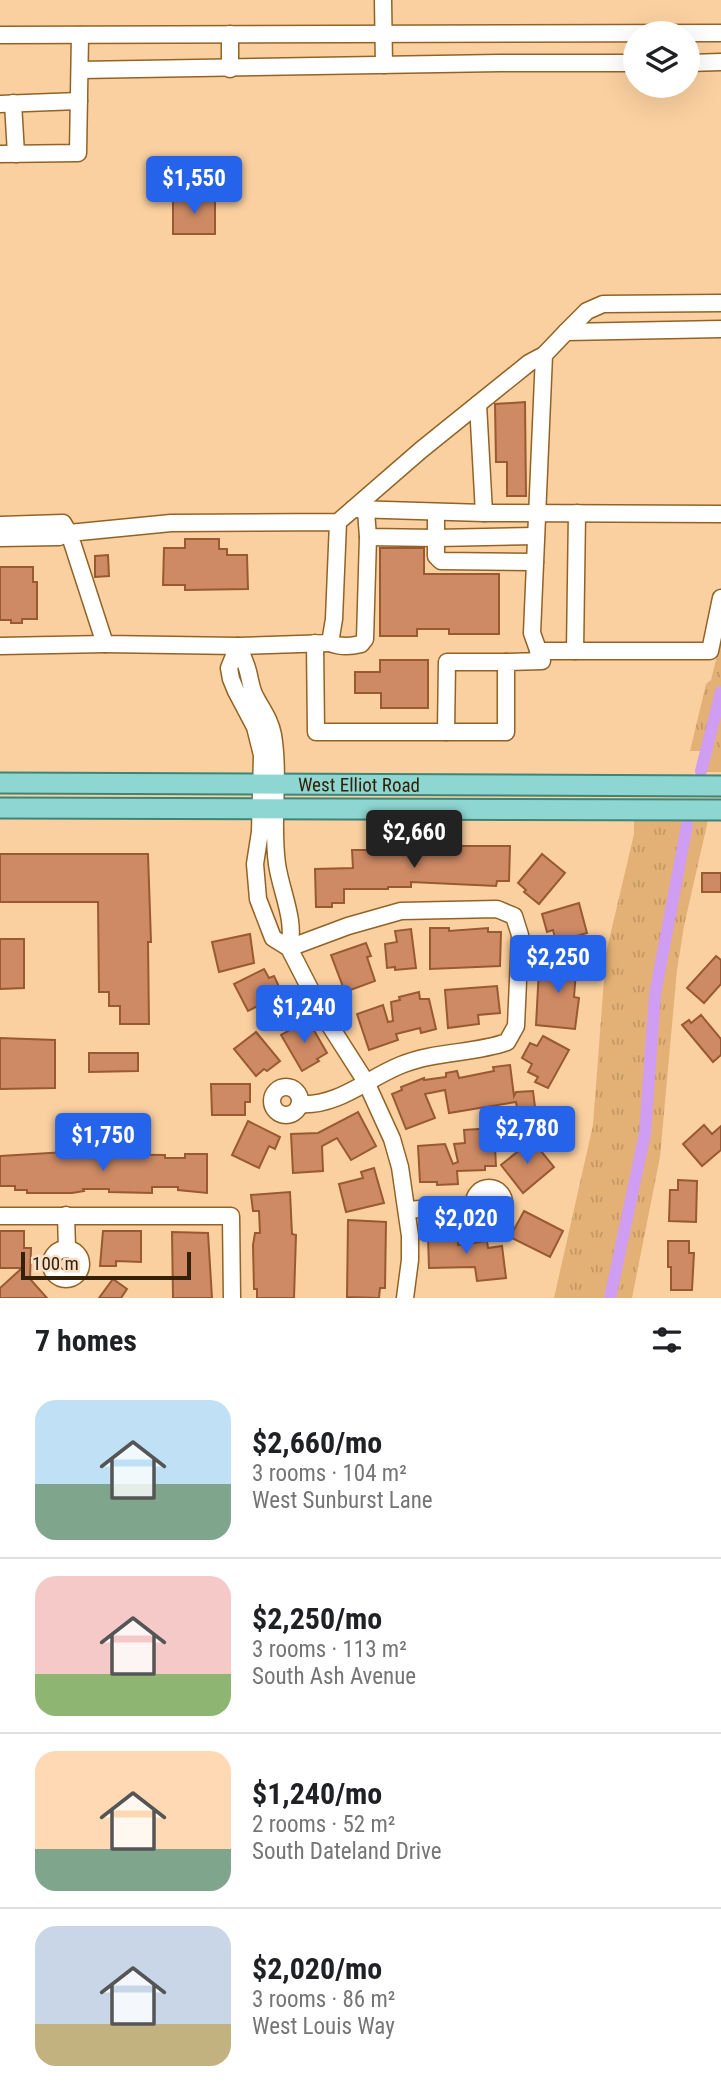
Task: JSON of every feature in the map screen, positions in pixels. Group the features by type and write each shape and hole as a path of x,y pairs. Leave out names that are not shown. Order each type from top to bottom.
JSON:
{"main road":[{"name":"West Elliot Road","path":"0,783 718,786"},
{"name":"West Elliot Road","path":"0,808 721,810"}],"street":[{"path":"383,0 384,65"},
{"path":"0,36 623,33"},
{"path":"700,33 721,33"},
{"path":"230,34 230,69"},
{"path":"79,101 7,103 8,154 78,153 80,70 80,35"},
{"path":"700,63 721,62"},
{"path":"80,70 623,63"},
{"path":"0,538 60,537 69,533 171,523 338,522 360,510 478,404 529,363 544,355 587,311 603,304 721,303"},
{"path":"566,332 721,329"},
{"path":"446,732 447,662 542,661 532,633 544,355"},
{"path":"478,404 484,513"},
{"path":"360,510 721,514"},
{"path":"0,646 361,644 365,639 368,537 360,510"},
{"path":"436,512 436,556 441,561 535,562"},
{"path":"575,651 577,513"},
{"path":"338,522 334,619 322,643 316,732 506,732 506,662"},
{"path":"0,525 63,523 69,533 105,644"},
{"path":"368,537 536,537"},
{"path":"538,650 709,652 721,598"},
{"path":"238,646 255,696 269,718 275,755 269,783 268,807 277,867 293,933 289,948"},
{"path":"268,807 260,832 255,864 258,899 274,938 289,948 325,1018 366,1082 398,1157 407,1210 410,1260 405,1298"},
{"path":"289,948 348,926 401,911 497,909 514,916 520,935 516,1026 508,1042 449,1052 402,1064 332,1100 314,1105 300,1104"},
{"path":"407,1210 473,1205"},
{"path":"66,1215 67,1249"},
{"path":"0,1216 231,1216 232,1298"}],"green space":[{"path":"721,639 721,772 705,772 710,751 690,751 706,684 711,680"},
{"path":"634,818 708,820 677,970 660,1157 632,1298 554,1298 593,1125 606,953 634,834"}],"building":[{"path":"173,199 215,199 215,234 173,234"},
{"path":"525,402 526,496 507,496 507,462 496,462 495,404"},
{"path":"185,539 219,539 219,549 227,549 227,555 247,555 248,589 185,590 185,585 163,585 164,548 185,548"},
{"path":"380,548 424,548 424,574 499,574 499,634 449,634 449,629 417,629 417,636 380,636"},
{"path":"108,555 109,576 95,577 95,556"},
{"path":"0,567 33,567 33,582 37,582 37,619 22,619 22,623 0,620"},
{"path":"380,660 428,660 428,708 381,708 381,693 355,693 355,672 380,672"},
{"path":"393,846 510,846 509,881 497,881 496,886 411,882 411,887 344,889 344,903 332,903 332,907 316,907 315,869 353,868 352,850 393,850"},
{"path":"0,854 148,854 151,942 148,942 149,1024 120,1024 120,1006 109,1006 109,992 99,992 98,902 0,902"},
{"path":"542,854 565,873 539,904 524,892 526,890 518,883"},
{"path":"702,873 721,873 721,892 702,892"},
{"path":"579,903 587,933 556,942 553,930 547,932 542,914"},
{"path":"430,928 449,928 449,931 488,928 488,932 501,932 500,966 430,969"},
{"path":"411,929 416,968 387,968 385,944 397,942 395,931"},
{"path":"250,934 254,963 219,972 212,942"},
{"path":"0,939 24,939 24,988 0,989"},
{"path":"366,943 371,956 367,957 375,981 345,992 331,955"},
{"path":"716,956 721,960 721,984 704,1003 687,988"},
{"path":"551,957 577,959 574,997 579,998 575,1029 536,1025 539,969 550,970"},
{"path":"264,969 269,978 274,976 284,997 273,1003 271,999 248,1011 234,984"},
{"path":"497,986 500,1013 478,1015 479,1024 448,1028 445,990"},
{"path":"419,992 420,999 429,999 436,1029 421,1033 420,1028 396,1034 398,1040 369,1050 357,1014 383,1005 388,1022 393,1021 391,1002"},
{"path":"701,1015 721,1039 721,1055 713,1062 682,1025 689,1020 691,1023"},
{"path":"308,1020 327,1053 302,1071 281,1035"},
{"path":"256,1032 280,1061 256,1076 234,1049"},
{"path":"543,1036 569,1050 548,1088 535,1082 538,1077 528,1072 532,1064 522,1058 530,1043 537,1046"},
{"path":"0,1038 55,1040 55,1088 0,1089"},
{"path":"89,1053 138,1053 138,1071 89,1072"},
{"path":"510,1065 514,1096 516,1092 533,1091 535,1107 517,1108 516,1102 449,1113 445,1090 425,1094 435,1118 406,1129 392,1094 402,1090 401,1087 424,1078 446,1077 446,1073 457,1071 459,1078 494,1071 493,1067"},
{"path":"211,1084 250,1084 250,1102 245,1102 245,1115 212,1115"},
{"path":"358,1112 376,1146 351,1160 337,1138 322,1146 323,1171 293,1173 291,1134 318,1133"},
{"path":"248,1121 280,1137 275,1149 269,1146 259,1168 232,1155"},
{"path":"704,1125 712,1134 721,1126 721,1150 702,1166 683,1144"},
{"path":"494,1128 496,1166 485,1166 485,1170 457,1171 458,1184 437,1185 437,1182 420,1182 418,1146 445,1144 453,1164 458,1162 454,1144 465,1143 464,1130"},
{"path":"532,1140 554,1167 523,1193 501,1165"},
{"path":"82,1151 82,1154 165,1155 165,1158 207,1154 207,1193 178,1190 178,1187 152,1187 152,1193 83,1189 84,1191 72,1193 27,1193 27,1190 15,1190 15,1186 0,1186 0,1156"},
{"path":"374,1168 384,1203 346,1212 339,1184 363,1178 361,1172"},
{"path":"678,1180 697,1181 696,1222 669,1221 670,1190 678,1190"},
{"path":"290,1192 292,1234 296,1235 294,1298 257,1298 257,1289 254,1289 253,1245 255,1233 260,1233 259,1211 253,1211 251,1195"},
{"path":"524,1211 563,1231 550,1257 510,1237"},
{"path":"348,1220 386,1222 385,1288 380,1288 379,1298 347,1297"},
{"path":"440,1230 458,1230 458,1245 487,1241 488,1248 502,1246 506,1278 477,1281 475,1267 429,1268 428,1237 440,1236"},
{"path":"0,1231 24,1231 24,1248 31,1248 30,1279 47,1298 0,1298 0,1288 22,1268 0,1268"},
{"path":"103,1231 141,1231 141,1262 116,1261 116,1266 100,1266"},
{"path":"172,1232 208,1233 212,1298 173,1298"},
{"path":"668,1241 689,1241 689,1253 694,1253 692,1290 671,1290"},
{"path":"113,1279 127,1289 121,1298 99,1298"}],"waterway":[{"path":"701,771 721,692"},
{"path":"610,1298 645,1133 655,994 687,825"}]}
